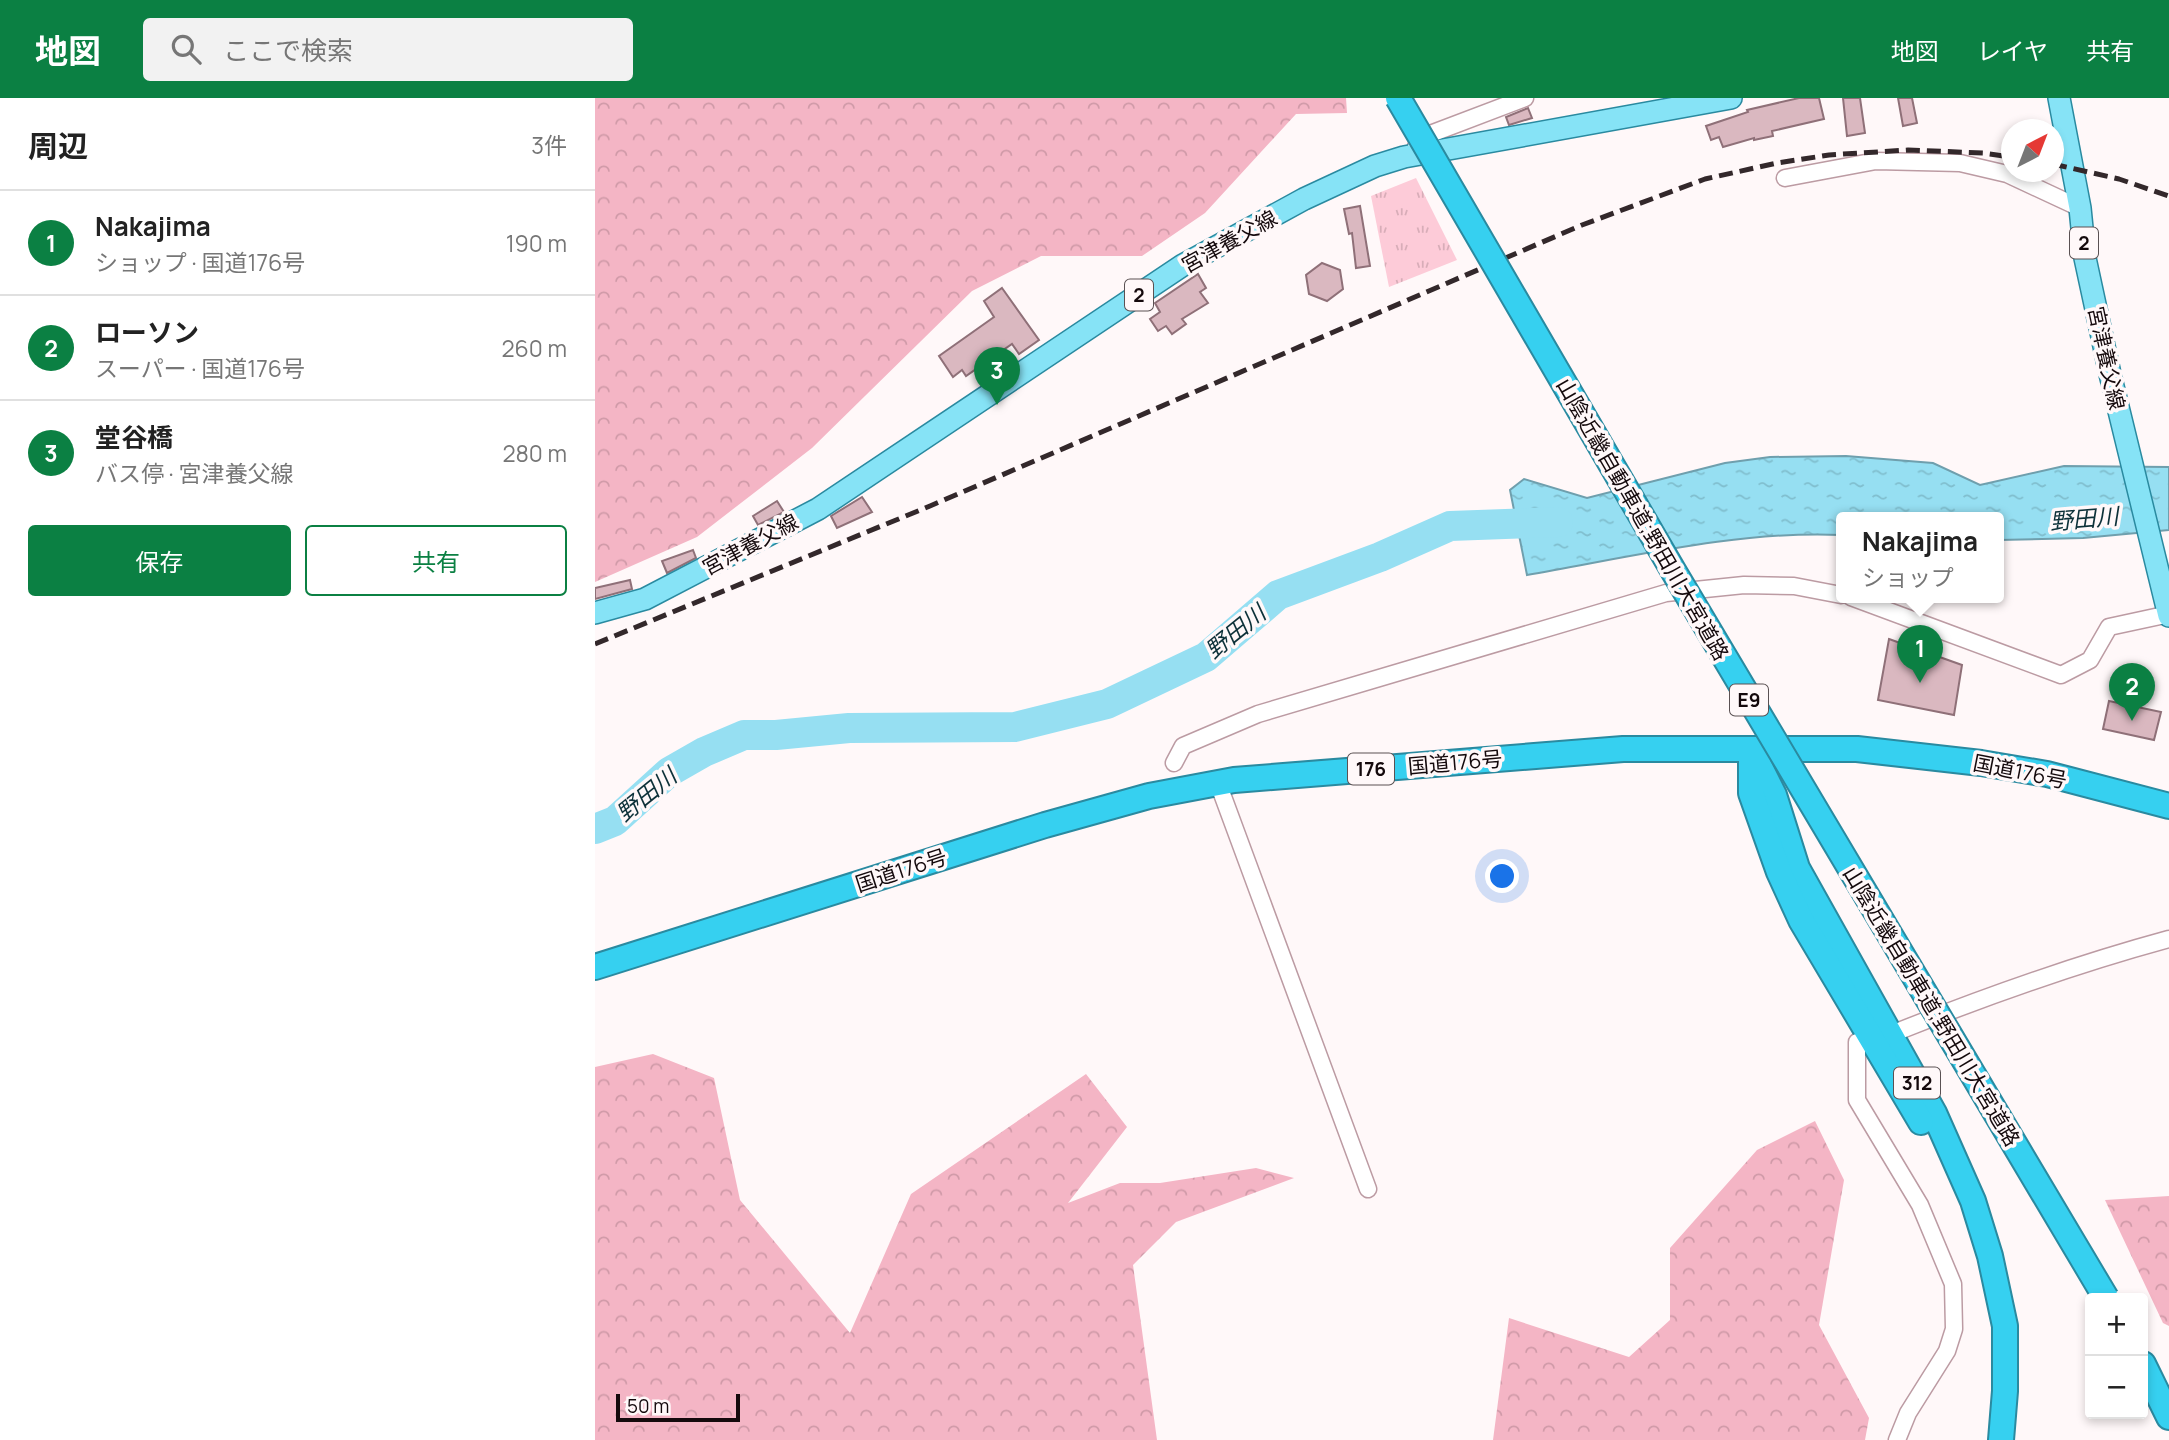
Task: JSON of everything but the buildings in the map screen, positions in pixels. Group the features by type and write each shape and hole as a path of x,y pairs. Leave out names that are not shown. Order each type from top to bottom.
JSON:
{"highway":[{"name":"山陰近畿自動車道;野田川大宮道路","path":"1398,98 1674,572 2103,1293"},
{"name":"国道176号","path":"595,967 1045,825 1149,796 1234,779 1623,749 1857,750 1970,761 2047,774 2169,806"},
{"name":"312","path":"1751,749 1751,793 1779,872 1801,920 1922,1125 1948,1179 1983,1296 1989,1340 1990,1385 1986,1440"},
{"name":"312","path":"1751,749 1774,795 1797,867 1934,1113 1973,1201 1990,1256 2005,1326 2005,1391 2001,1440"},
{"path":"2148,1371 2169,1396"},
{"path":"2148,1373 2169,1417"}],"main road":[{"name":"宮津養父線","path":"595,612 645,599 818,509 1183,265 1304,199 1375,166 1403,157 1731,98"},
{"name":"宮津養父線","path":"2059,98 2080,208 2085,258 2112,387 2168,611"}],"street":[{"path":"1403,157 1433,133 1525,98"},
{"path":"1785,178 1875,161 1960,163 2007,174 2080,208"},
{"path":"1174,763 1183,746 1258,714 1666,593 1744,584 1794,586 1836,594"},
{"path":"1867,603 2061,675 2090,660 2109,627 2168,611"},
{"path":"1218,783 1368,1189"},
{"path":"1899,1031 2026,984 2126,950 2169,939"},
{"path":"1864,1041 1857,1042 1857,1100 1920,1205 1953,1284 1954,1329 1947,1351 1908,1413 1897,1440"}],"green space":[{"path":"595,98 1346,98 1347,113 1296,114 1205,213 1142,256 1041,256 972,291 812,448 697,537 595,582"},
{"path":"1416,178 1457,260 1389,287 1371,196"},
{"path":"653,1054 714,1078 740,1200 850,1333 911,1194 1086,1074 1127,1127 1068,1203 1120,1183 1160,1183 1256,1168 1294,1178 1176,1222 1133,1265 1157,1440 595,1440 595,1067"},
{"path":"1815,1121 1844,1180 1819,1325 1869,1418 1865,1440 1493,1440 1509,1318 1629,1357 1670,1320 1670,1248 1757,1150"},
{"path":"2169,1196 2169,1326 2163,1323 2105,1200"}],"water":[{"path":"1846,456 1933,463 1980,485 2064,466 2169,467 2169,530 2083,538 2004,540 2004,512 1836,512 1836,535 1724,541 1527,575 1510,490 1524,479 1587,498 1725,463 1770,457"}],"waterway":[{"name":"野田川","path":"595,829 615,821 669,772 704,752 744,735 776,735 849,728 1015,727 1107,704 1206,657 1278,595 1380,557 1450,526 1558,522"}],"railway":[{"path":"595,644 930,506 1582,225 1705,179 1829,155 1908,150 2001,156"},
{"path":"2064,166 2119,179 2169,196"}],"place":[{"name":"堂谷橋","path":"997,405"},
{"name":"Nakajima","path":"1920,683"},
{"name":"ローソン","path":"2132,721"}]}
